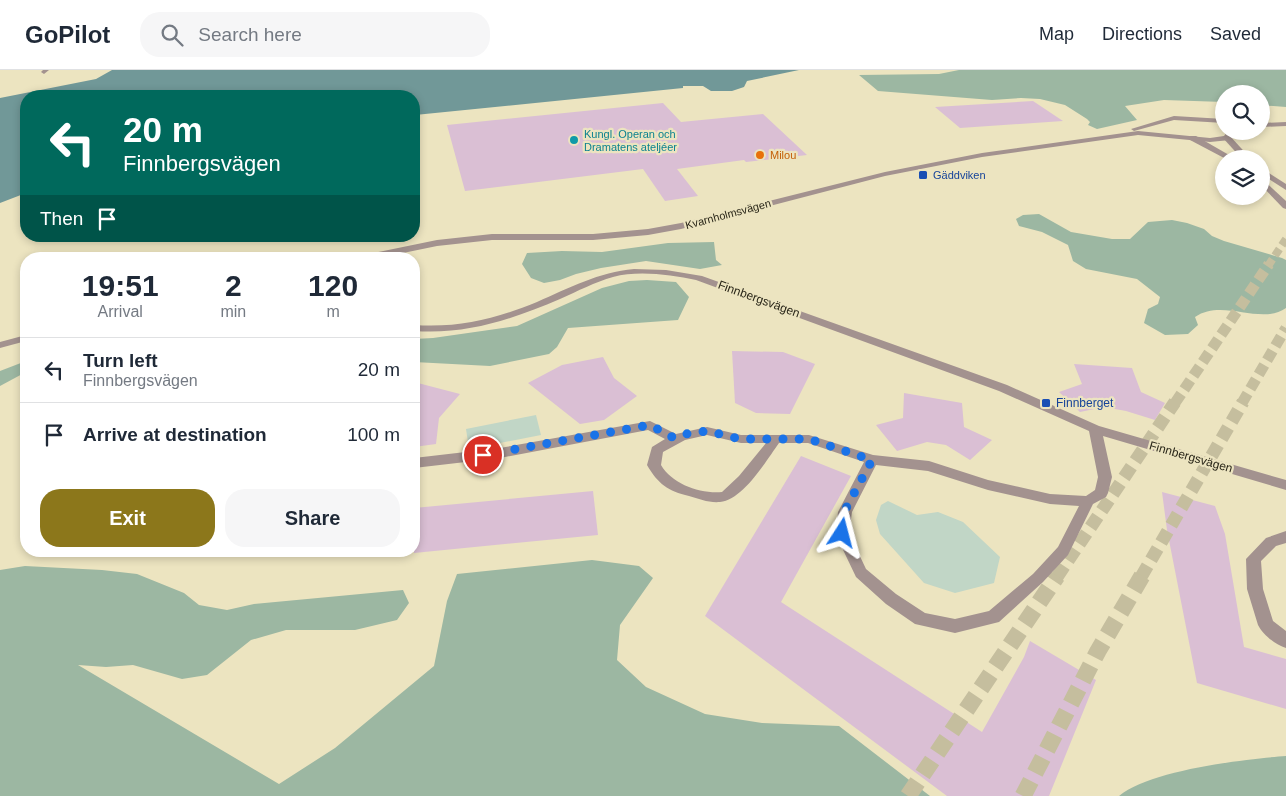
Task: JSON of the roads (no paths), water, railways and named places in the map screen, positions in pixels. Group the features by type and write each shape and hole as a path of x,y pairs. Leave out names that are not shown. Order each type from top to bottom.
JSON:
{"street":[{"name":"Kvarnholmsvägen","path":"1093,140 1174,118 1215,120"},
{"name":"Kvarnholmsvägen","path":"1197,119 1215,126"},
{"name":"Kvarnholmsvägen","path":"1166,120 1163,122 1164,126 1182,136"},
{"path":"1270,122 1286,123"},
{"path":"1270,124 1286,123"},
{"name":"Kvarnholmsvägen","path":"393,252 437,243 492,237 593,237 648,232 681,226 885,174 982,155 1138,134 1182,136 1210,140 1215,138"},
{"path":"1193,138 1215,150"},
{"path":"1270,176 1286,188"},
{"path":"1270,189 1286,206"},
{"name":"Finnbergsvägen","path":"420,329 454,330 478,326 612,274 634,271 674,273 699,278 896,348 1003,388 1095,429 1286,485"},
{"path":"0,345 20,340"},
{"path":"420,462 500,453 650,425 674,438"},
{"path":"776,438 728,496 714,498 681,490 661,478 654,465 657,450 674,438 686,434 707,431 740,439 776,438 809,439 872,460 929,466 988,485 1050,500 1088,501 1101,493 1105,477 1095,429"},
{"path":"872,460 844,512 842,533 861,573 891,599 921,619 955,626 993,617 1038,578 1062,551 1079,522 1088,501"},
{"path":"1286,537 1271,542 1253,559 1255,589 1266,625 1286,641"}],"water":[{"path":"112,70 799,70 747,81 744,87 732,91 711,91 703,86 683,86 683,88 420,114 420,90 40,90 96,79"},
{"path":"20,94 20,195 0,203 0,98"}],"tunnel":[{"path":"1268,266 1286,239"},
{"path":"1175,403 1269,264"},
{"path":"1242,403 1286,328"},
{"path":"1057,577 1175,402"},
{"path":"1141,577 1243,402"},
{"path":"908,796 1057,576"},
{"path":"1023,796 1098,651 1142,576"}],"place":[{"name":"Kungl. Operan och Dramatens ateljéer","path":"574,140"},
{"name":"Milou","path":"760,155"},
{"name":"Gäddviken","path":"923,175"},
{"name":"Finnberget","path":"1046,403"}]}
